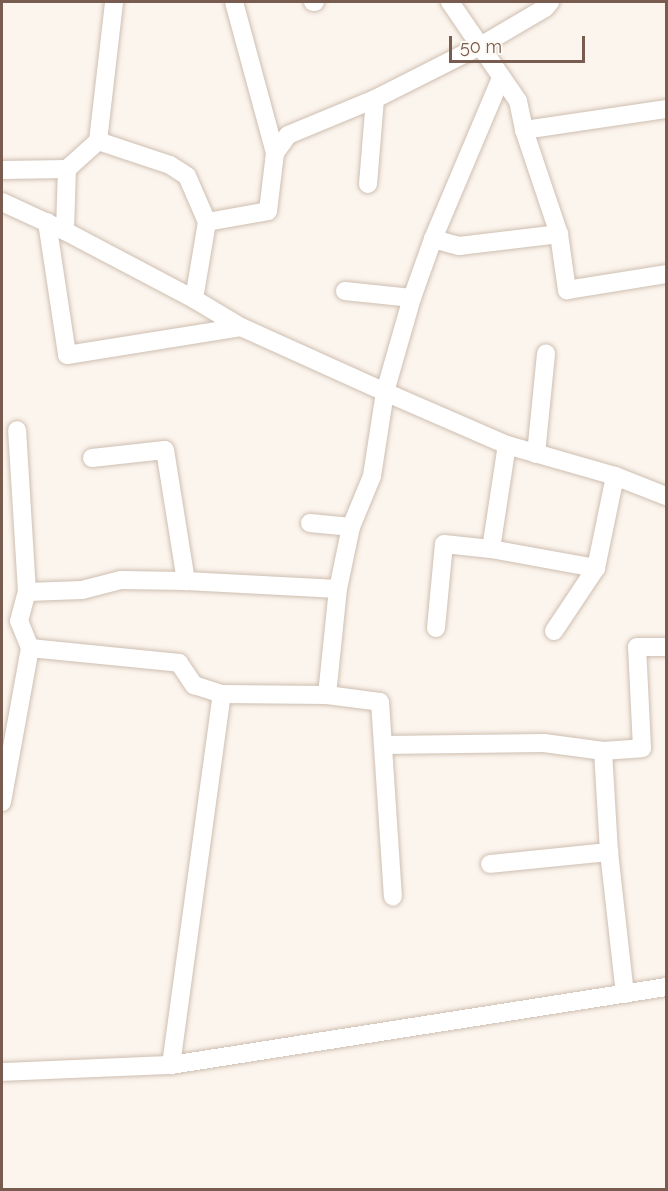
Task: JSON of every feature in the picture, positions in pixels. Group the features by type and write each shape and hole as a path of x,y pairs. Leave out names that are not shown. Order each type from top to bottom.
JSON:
{"street":[{"path":"2,170 67,169 98,141 114,2"},
{"path":"207,222 268,211 275,153 234,2"},
{"path":"450,2 482,45 501,78 518,101 524,130 559,234 567,290 666,274"},
{"path":"275,153 288,135 375,99 482,45 545,8 550,2"},
{"path":"327,695 338,590 351,527 372,476 385,392 412,298 433,238 501,78"},
{"path":"368,184 375,99"},
{"path":"524,130 666,109"},
{"path":"98,141 170,165 187,176 207,222 194,299"},
{"path":"65,231 67,169"},
{"path":"2,202 65,231 194,299 241,327 385,392 507,445 615,476 666,496"},
{"path":"47,222 67,355 241,327"},
{"path":"433,238 459,246 559,234"},
{"path":"345,291 412,298"},
{"path":"536,454 546,354"},
{"path":"2,802 30,648 10,619 27,592 17,430"},
{"path":"491,549 507,445"},
{"path":"92,458 165,450 186,581"},
{"path":"554,632 596,568 615,476"},
{"path":"310,523 351,527"},
{"path":"436,628 444,544 491,549 596,568"},
{"path":"27,592 82,590 121,580 186,581 338,590"},
{"path":"383,745 544,744 603,751 642,748 637,647 666,647"},
{"path":"30,648 179,663 194,685 222,694 327,695 380,702 393,897"},
{"path":"171,1065 222,694"},
{"path":"603,751 609,852 625,994"},
{"path":"490,864 609,852"},
{"path":"2,1072 171,1065 666,987"}]}
